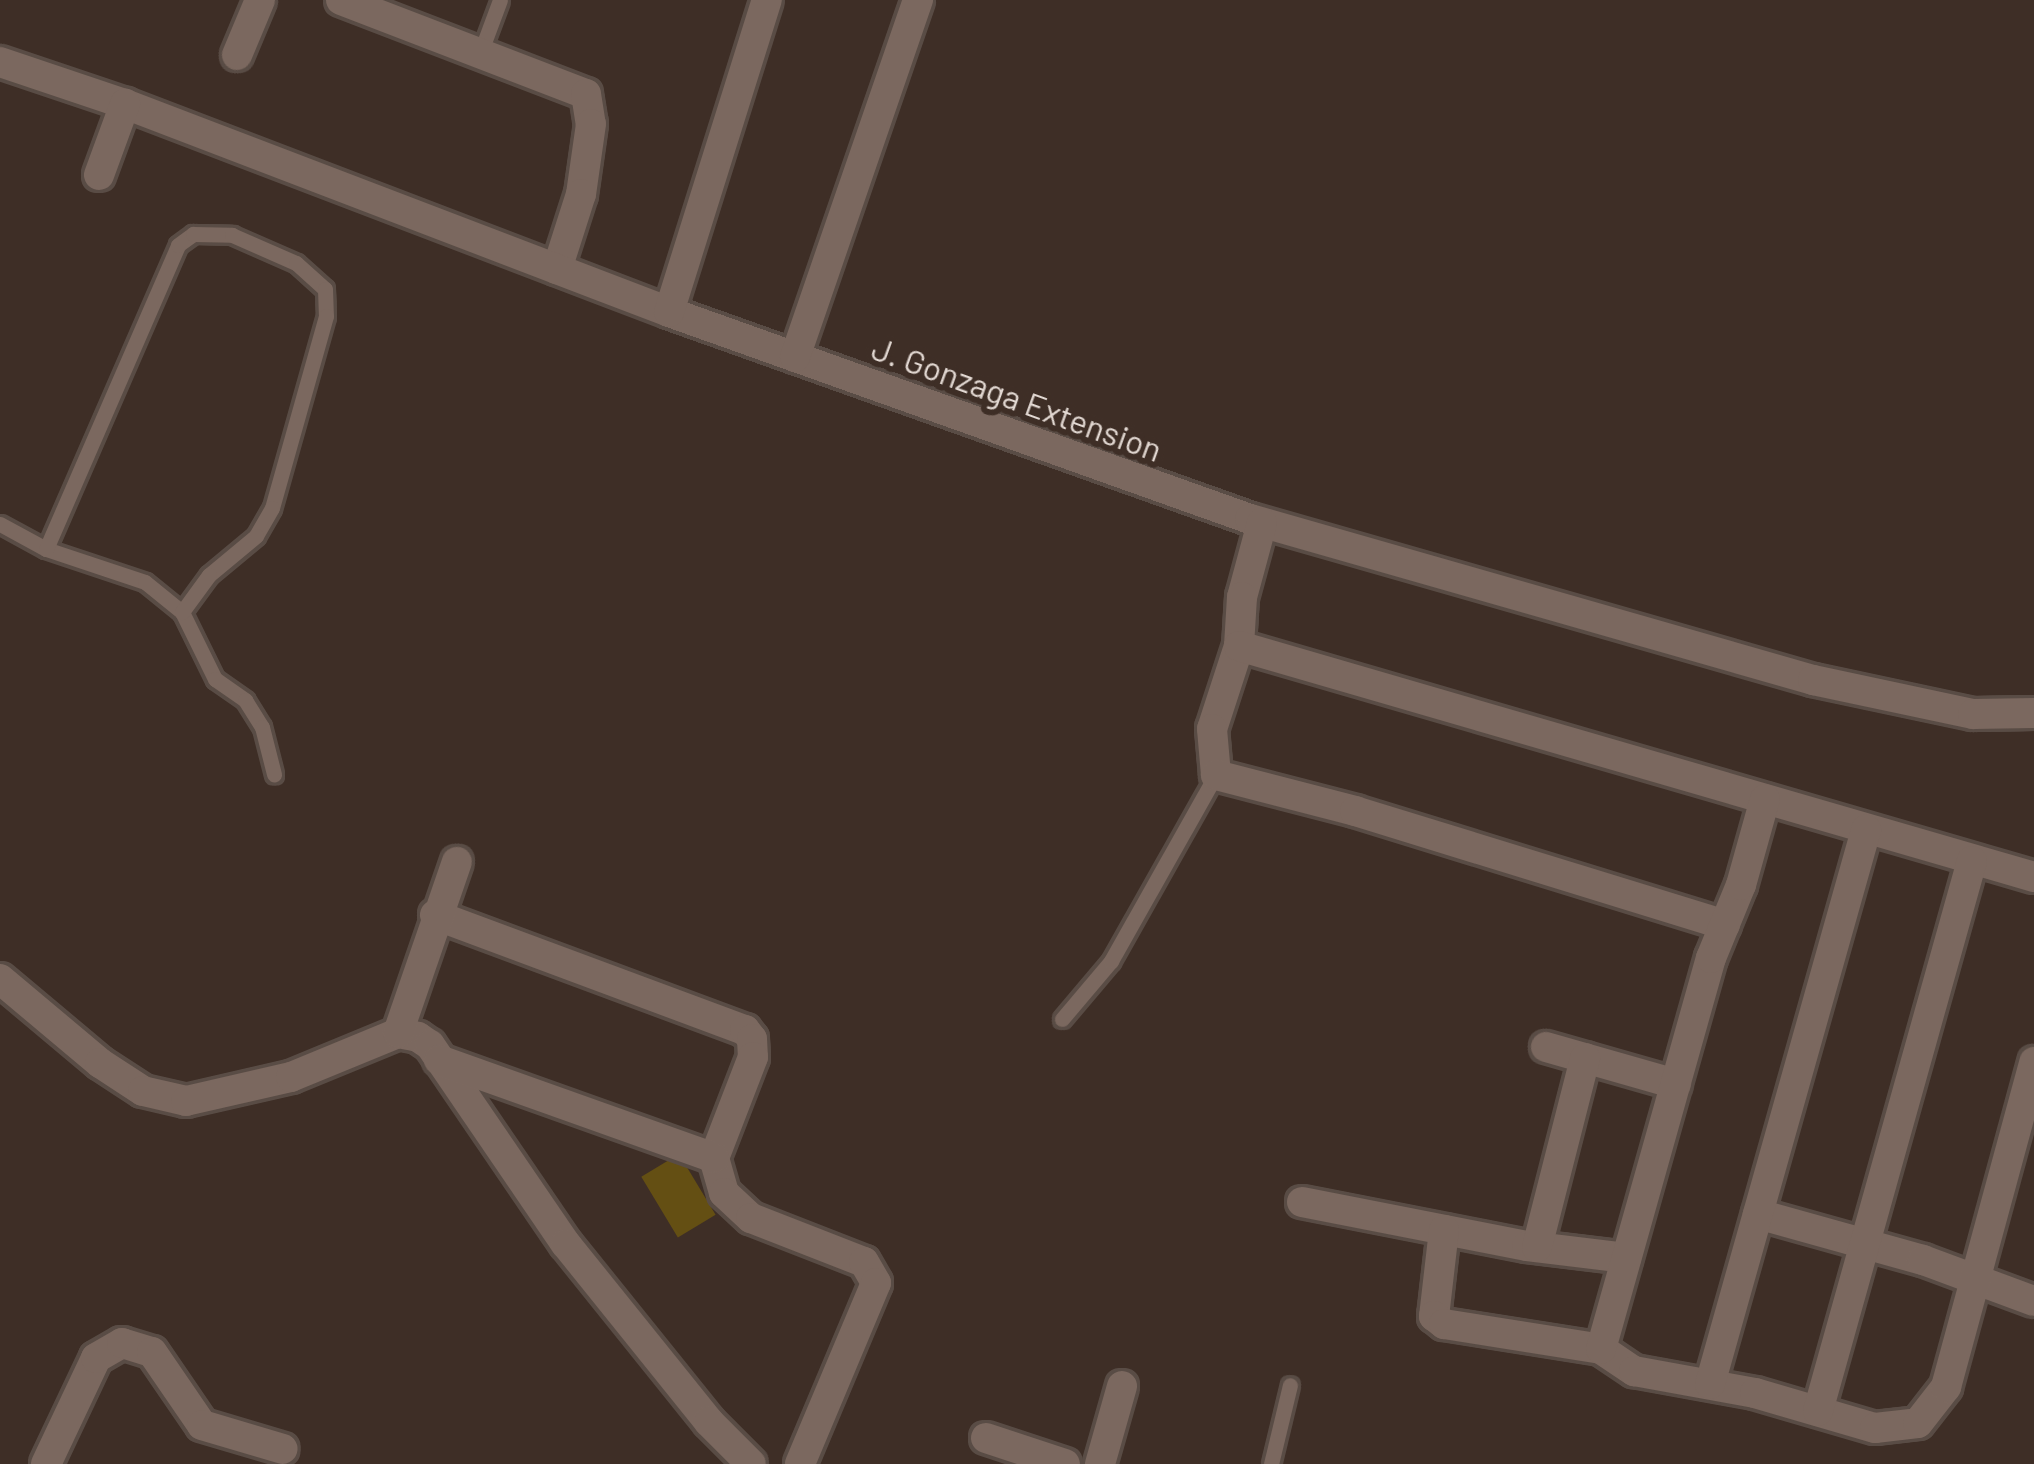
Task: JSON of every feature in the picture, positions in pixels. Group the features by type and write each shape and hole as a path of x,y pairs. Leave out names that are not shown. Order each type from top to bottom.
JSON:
{"street":[{"path":"237,56 260,0"},
{"path":"341,0 586,94 591,124 580,194 556,269"},
{"path":"669,312 767,0"},
{"path":"795,357 919,0"},
{"name":"J. Gonzaga Extension","path":"0,62 125,104 669,312 1262,523 1813,680 1973,714 2034,713"},
{"path":"99,175 125,104"},
{"path":"1262,523 1242,598 1239,646 1212,729 1216,775 1354,811 1725,925"},
{"path":"1239,646 2034,877"},
{"path":"1601,1349 1676,1084 1765,799"},
{"path":"1709,1384 1866,830"},
{"path":"1818,1411 1972,861"},
{"path":"398,1033 457,862"},
{"path":"435,915 745,1030 752,1039 754,1057 714,1158 724,1193 752,1218 874,1271 876,1282 800,1464"},
{"path":"0,979 100,1064 143,1091 186,1101 291,1077 398,1033 418,1037 439,1060 566,1244 709,1422 751,1464"},
{"path":"1546,1047 1676,1084"},
{"path":"1538,1247 1585,1058"},
{"path":"439,1060 714,1158"},
{"path":"1444,1230 1436,1320 1601,1349 1634,1371 1709,1384 1875,1428 1918,1423 1942,1398 1978,1282 2034,1062"},
{"path":"1302,1202 1538,1247 1626,1258"},
{"path":"1758,1214 2034,1301"},
{"path":"46,1464 96,1358 122,1343 152,1352 202,1425 283,1449"},
{"path":"1100,1464 1122,1386"},
{"path":"986,1438 1065,1464"}],"lane":[{"path":"481,51 500,0"},
{"path":"46,548 178,245 193,234 232,235 296,263 325,289 326,316 272,508 256,536 209,575 182,612"},
{"path":"0,524 46,548 145,582 182,612 215,680 245,700 262,727 274,774"},
{"path":"1062,1019 1111,961 1216,775"},
{"path":"1271,1464 1290,1385"}],"shaded area":[{"path":"679,1154 716,1215 678,1238 641,1177"}]}
